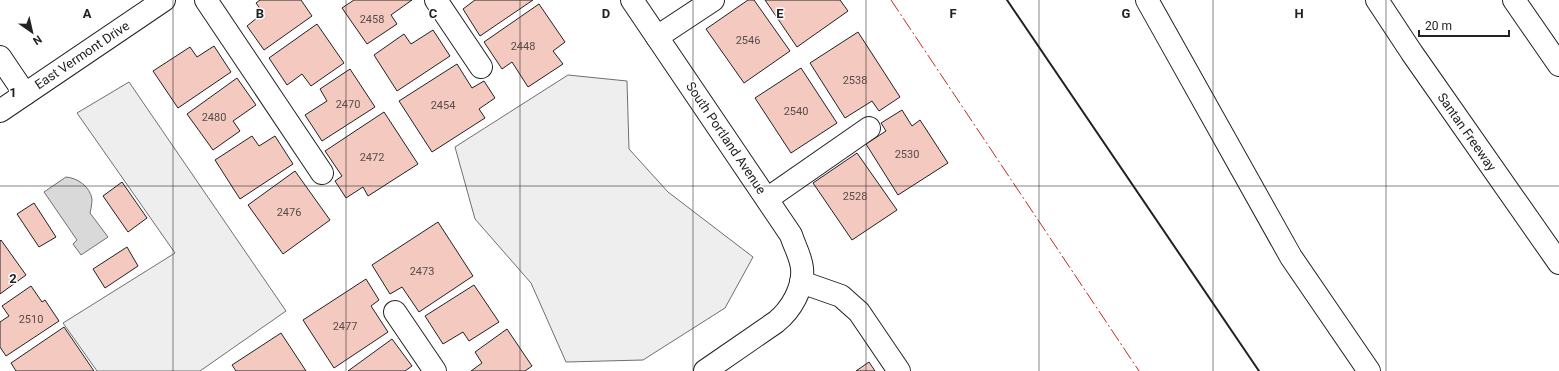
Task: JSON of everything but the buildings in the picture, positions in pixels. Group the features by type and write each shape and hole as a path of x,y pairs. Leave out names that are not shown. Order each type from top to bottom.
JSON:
{"main road":[{"name":"East Vermont Drive","path":"0,110 164,0"},
{"path":"206,0 322,172"},
{"path":"436,0 481,66"},
{"name":"South Portland Avenue","path":"632,0 791,235 802,268 801,282"},
{"path":"657,37 713,0"},
{"path":"1147,0 1291,257 1369,371"},
{"name":"Santan Freeway","path":"1377,0 1412,53 1559,263"},
{"path":"1514,0 1559,64"},
{"path":"0,57 25,94"},
{"path":"767,198 869,128"},
{"path":"705,371 780,319 790,308 801,282 841,296 859,312 899,371"},
{"path":"395,312 435,371"}],"shaded area":[{"path":"568,75 627,81 629,149 668,192 753,257 725,308 643,360 566,362 531,283 475,219 455,147"},
{"path":"129,82 286,311 200,371 97,371 63,323 175,253 77,113"},
{"path":"66,177 79,181 89,191 92,199 90,213 108,237 81,255 73,244 77,240 44,192"}],"wall":[{"path":"1007,0 1259,371"}],"power":[{"path":"891,0 1139,371"}]}
